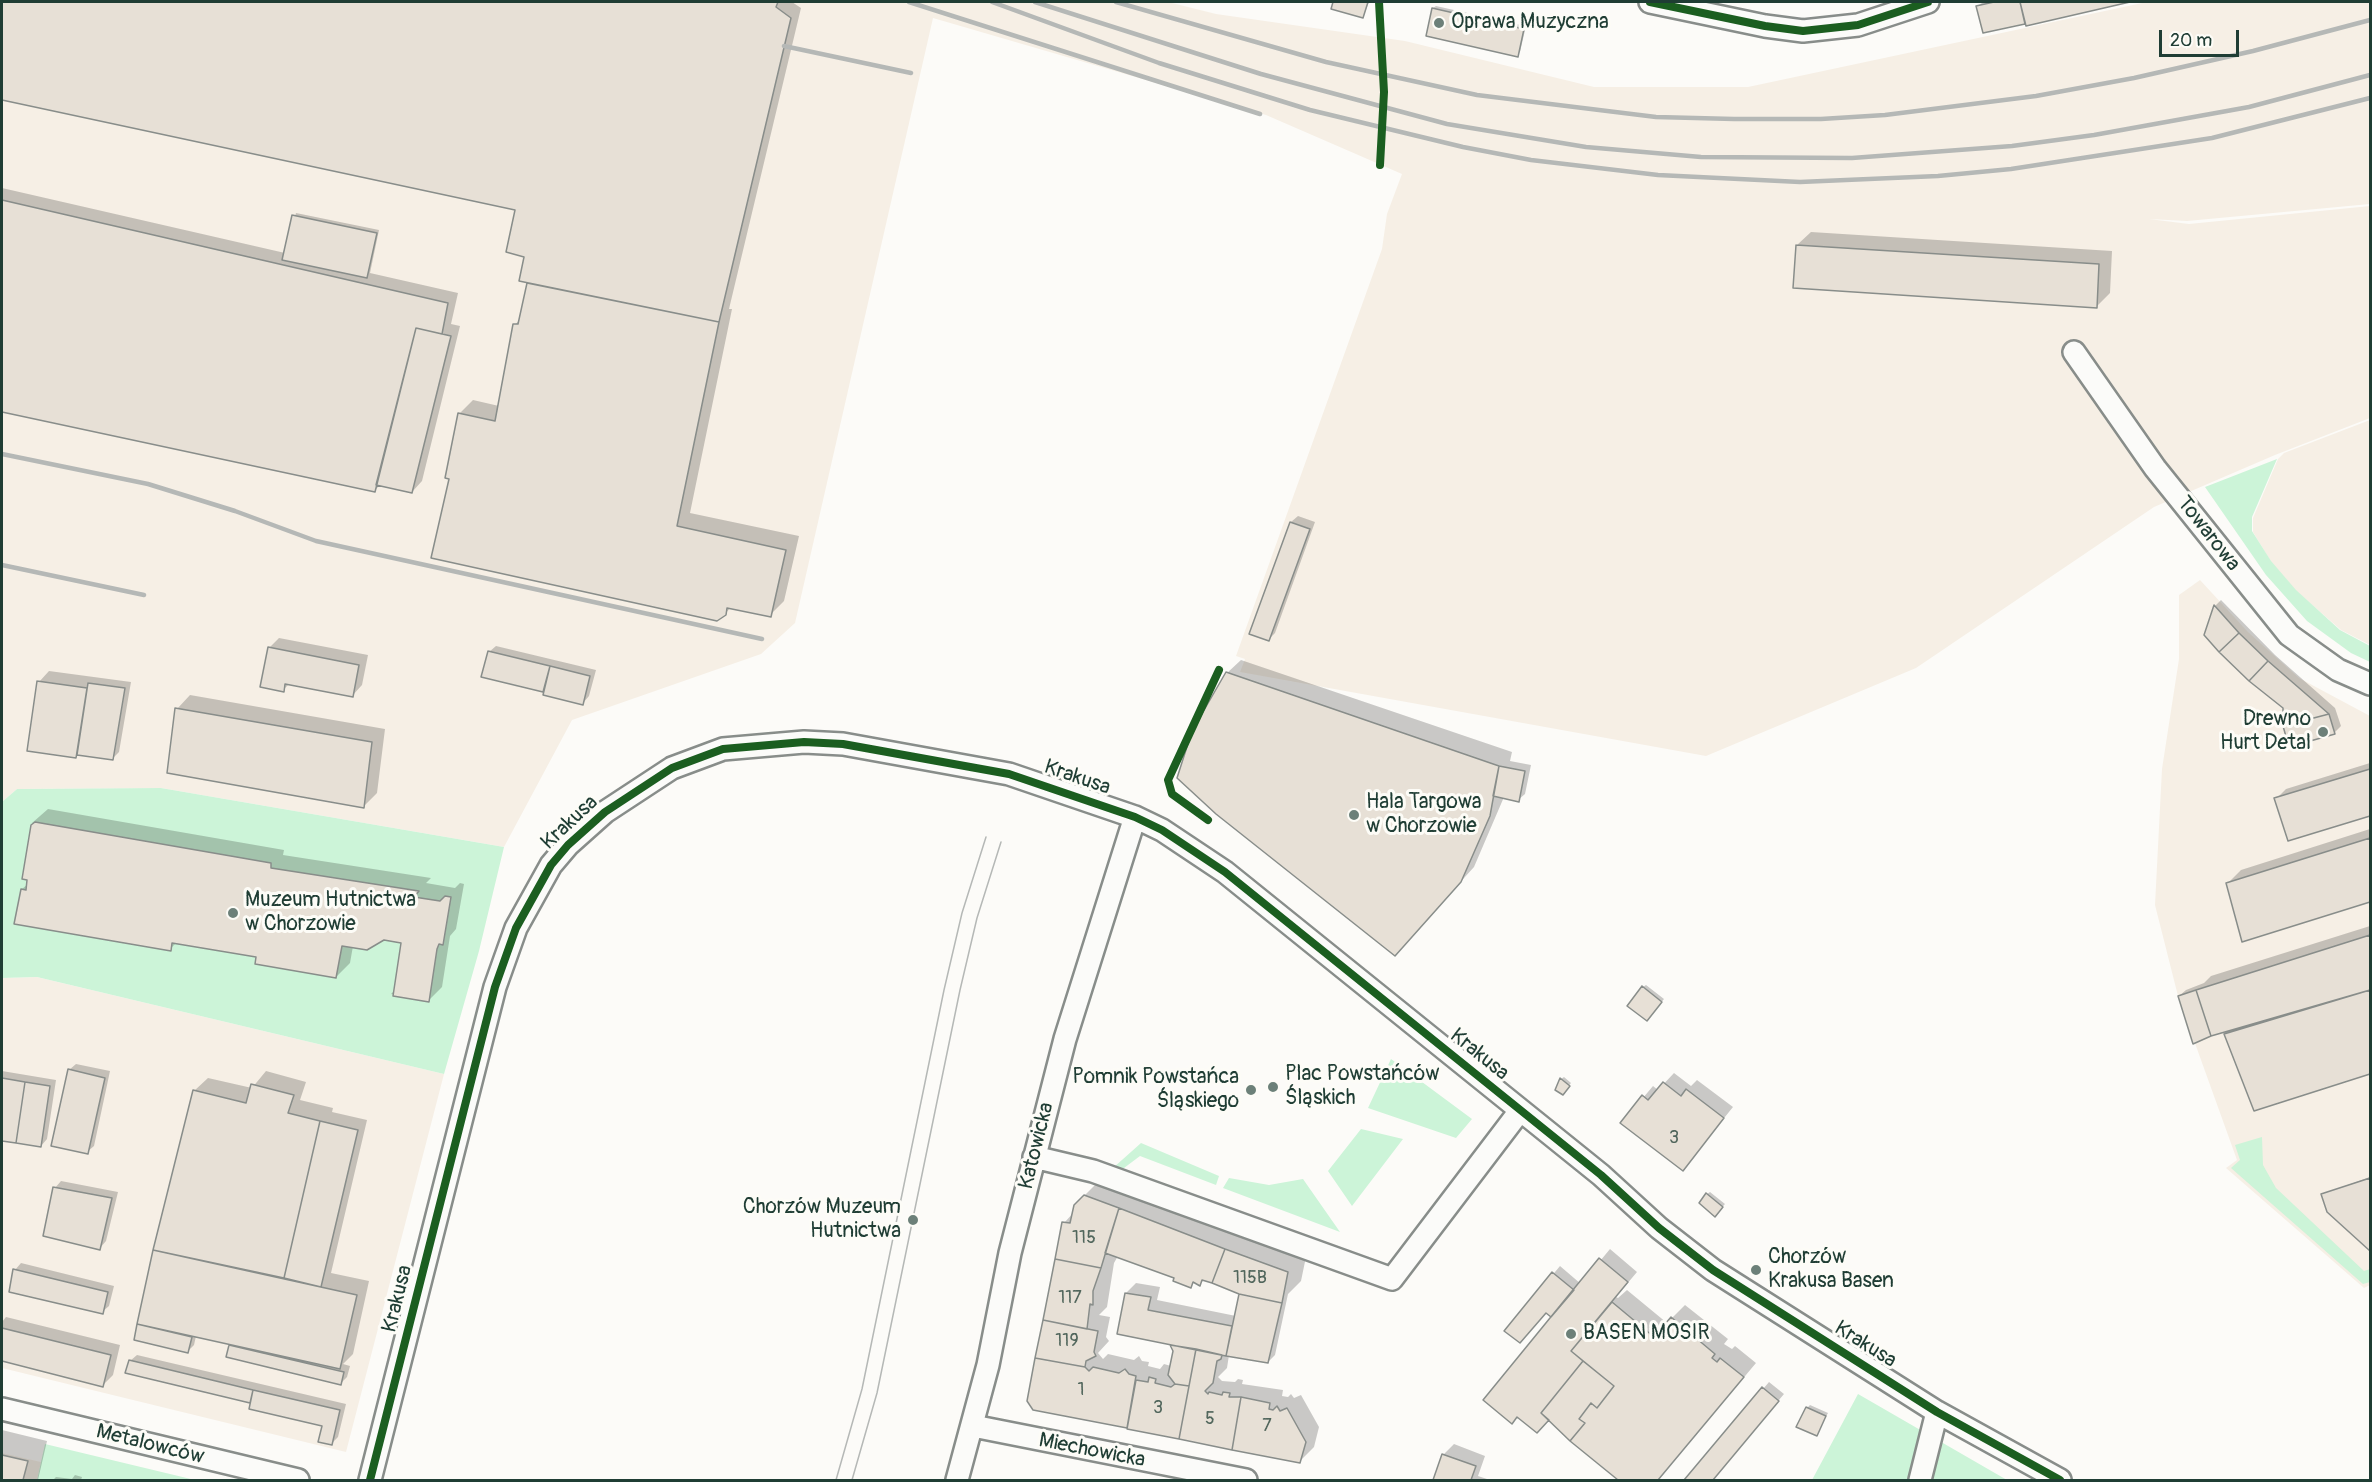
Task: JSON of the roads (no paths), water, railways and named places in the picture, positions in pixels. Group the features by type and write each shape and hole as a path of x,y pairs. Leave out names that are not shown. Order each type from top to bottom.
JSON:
{"street":[{"path":"1650,2 1765,26 1803,31 1858,25 1928,2"},
{"name":"Towarowa","path":"2074,352 2155,468 2289,635 2338,670 2370,684"},
{"name":"Krakusa","path":"370,1480 495,987 516,928 551,865 568,845 605,812 672,768 723,749 804,742 864,747 1009,774 1135,817 1187,845 1225,872 1601,1175 1659,1228 1713,1270 1938,1412 2060,1480"},
{"name":"Katowicka","path":"957,1480 973,1426 1010,1253 1065,1039 1135,817"},
{"path":"1034,1157 1093,1171 1392,1279 1520,1112"},
{"name":"Metalowców","path":"2,1409 298,1480"},
{"path":"1920,1480 1938,1412"},
{"name":"Miechowicka","path":"973,1426 1246,1480"}],"tram line":[{"path":"836,1480 862,1389 944,990 962,913 986,837"},
{"path":"852,1480 877,1393 960,990 977,918 1001,842"}],"railway":[{"path":"909,2 1260,114"},
{"path":"992,2 1159,63 1310,110 1463,147 1531,160 1658,175 1800,182 1938,176 2011,169 2212,138 2370,98"},
{"path":"1035,2 1261,74 1447,124 1586,147 1701,157 1852,158 2012,146 2094,135 2249,107 2370,75"},
{"path":"1116,2 1326,62 1477,95 1656,117 1734,119 1821,119 1885,115 2036,96 2134,78 2253,51 2370,20"},
{"path":"784,46 911,73"},
{"path":"2,454 148,484 235,511 316,541 762,639"},
{"path":"2,565 144,595"}],"place":[{"name":"Oprawa Muzyczna","path":"1439,23"},
{"name":"Drewno Hurt Detal","path":"2323,732"},
{"name":"Hala Targowa w Chorzowie","path":"1354,815"},
{"name":"Muzeum Hutnictwa w Chorzowie","path":"233,913"},
{"name":"Plac Powstańców Śląskich","path":"1273,1087"},
{"name":"Pomnik Powstańca Śląskiego","path":"1251,1090"},
{"name":"Chorzów Muzeum Hutnictwa","path":"913,1220"},
{"name":"Chorzów Krakusa Basen","path":"1756,1270"},
{"name":"BASEN MOSIR","path":"1571,1334"}]}
